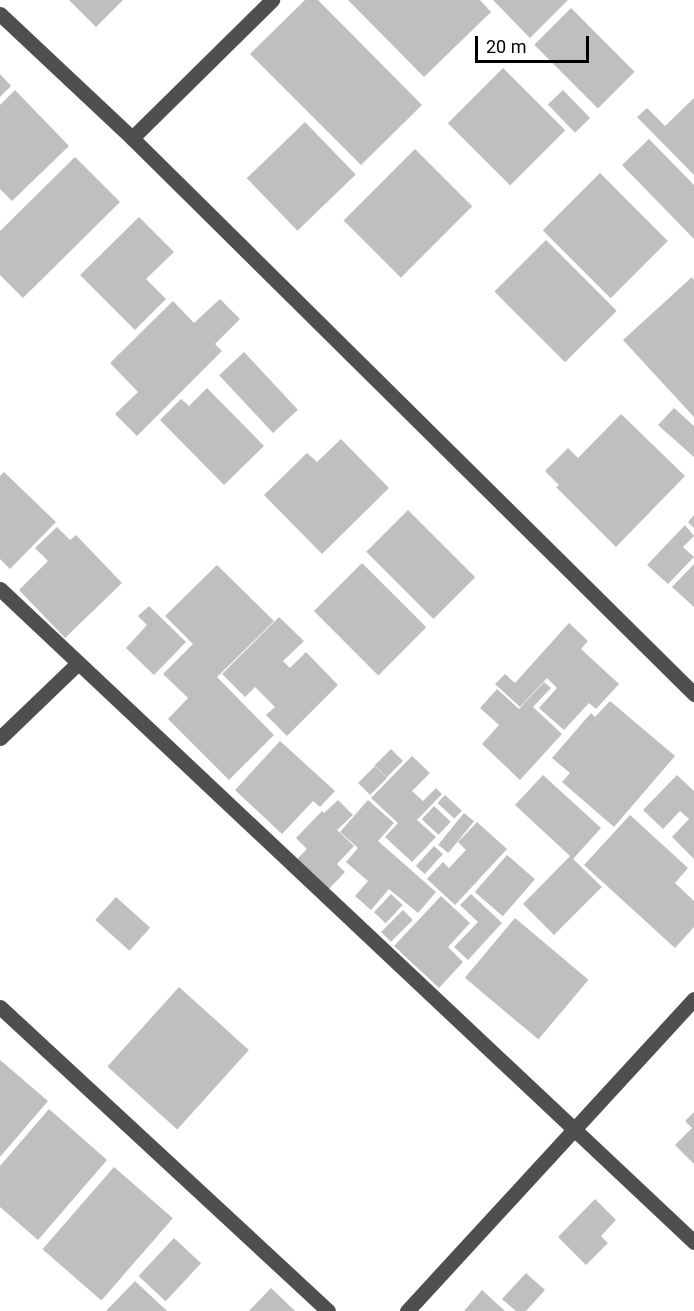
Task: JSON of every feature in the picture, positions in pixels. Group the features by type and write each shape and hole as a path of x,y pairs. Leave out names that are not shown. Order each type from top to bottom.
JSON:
{"street":[{"path":"132,138 272,0"},
{"path":"0,14 132,138 694,694"},
{"path":"0,589 77,664 576,1128 694,1242"},
{"path":"0,738 77,664"},
{"path":"406,1311 694,999"},
{"path":"0,1006 328,1311"}],"building":[{"path":"69,0 123,0 96,27"},
{"path":"305,0 318,0 422,105 361,165 250,54"},
{"path":"348,0 480,0 491,12 424,77"},
{"path":"493,0 568,0 530,38"},
{"path":"571,8 635,72 598,108 534,45"},
{"path":"503,68 565,130 510,185 448,123"},
{"path":"0,74 11,86 0,97"},
{"path":"15,90 69,146 12,201 0,189 0,105"},
{"path":"563,90 590,118 575,133 548,105"},
{"path":"694,98 694,175 637,117 647,108 665,126"},
{"path":"305,122 356,175 297,231 247,178"},
{"path":"649,139 694,185 694,239 622,165"},
{"path":"415,149 472,206 401,278 344,220"},
{"path":"75,157 120,202 23,298 0,275 0,231"},
{"path":"600,173 668,241 611,298 543,230"},
{"path":"139,217 174,252 146,279 166,299 135,330 80,275"},
{"path":"546,240 617,311 565,362 494,292"},
{"path":"692,277 694,280 694,417 623,340"},
{"path":"220,299 240,319 215,344 222,351 137,436 115,414 138,392 110,363 173,301 194,323"},
{"path":"244,352 298,410 273,433 219,375"},
{"path":"207,388 264,446 224,485 160,420 181,399 189,406"},
{"path":"674,408 694,426 694,457 658,425"},
{"path":"621,414 685,476 616,547 556,487 559,485 545,471 568,448 578,458"},
{"path":"341,439 389,488 322,554 264,495 307,453 317,462"},
{"path":"4,472 56,522 10,569 0,559 0,476"},
{"path":"408,510 475,577 433,619 366,552"},
{"path":"694,515 694,528 688,522"},
{"path":"685,525 694,536 683,547 694,557 668,584 647,565"},
{"path":"57,527 70,540 76,535 122,583 65,638 19,590 48,561 35,548"},
{"path":"362,563 426,627 378,675 314,611"},
{"path":"694,564 694,607 672,587"},
{"path":"217,565 274,621 217,677 274,735 229,780 168,719 188,698 163,674 193,644 165,616"},
{"path":"149,606 186,642 154,675 126,648 147,625 138,616"},
{"path":"279,617 304,641 283,661 290,668 306,652 338,685 287,736 266,715 275,707 255,687 245,697 222,674"},
{"path":"569,623 588,641 581,649 619,684 596,709 589,703 564,730 539,708 557,688 547,678 520,707 495,684 505,674 515,683"},
{"path":"544,682 551,688 533,707 562,734 520,780 482,744 499,725 480,708 497,689 519,709"},
{"path":"610,701 675,756 614,827 562,782 570,773 552,758 591,713 595,717"},
{"path":"280,741 335,791 320,807 313,801 282,834 235,790"},
{"path":"391,749 403,761 387,777 375,765"},
{"path":"412,756 430,773 412,791 423,801 436,788 442,794 417,820 436,837 412,862 385,837 398,823 371,798"},
{"path":"375,766 387,778 370,795 358,783"},
{"path":"543,775 601,828 573,859 602,887 554,935 523,904 570,856 515,805"},
{"path":"677,775 694,791 694,859 672,837 689,819 680,811 663,829 643,810"},
{"path":"445,795 462,811 454,819 437,803"},
{"path":"338,800 353,815 337,830 354,846 337,864 345,872 327,891 295,861 307,849 296,838 322,811 324,813"},
{"path":"368,800 394,823 378,841 436,892 418,913 389,889 371,910 355,896 368,881 346,862 358,848 340,832"},
{"path":"434,806 451,822 439,835 422,819"},
{"path":"464,813 474,821 448,853 438,845"},
{"path":"630,815 688,868 675,883 694,901 694,927 675,948 584,865"},
{"path":"477,822 507,849 455,905 427,879 443,862 449,868 466,850 458,842"},
{"path":"434,846 443,854 425,874 416,866"},
{"path":"507,855 535,879 503,916 475,892"},
{"path":"391,894 403,905 386,923 374,912"},
{"path":"471,894 502,923 468,960 454,947 478,922 460,905"},
{"path":"441,896 470,923 448,947 463,962 439,988 394,946"},
{"path":"116,897 150,928 129,951 95,920"},
{"path":"403,910 413,920 391,942 381,932"},
{"path":"515,918 589,980 538,1039 465,978"},
{"path":"179,987 249,1050 177,1129 107,1067"},
{"path":"0,1060 48,1101 0,1157"},
{"path":"49,1109 107,1160 38,1240 0,1207 0,1166"},
{"path":"694,1112 694,1164 675,1145 692,1128 685,1121"},
{"path":"114,1167 173,1218 101,1300 42,1249"},
{"path":"595,1199 616,1220 601,1236 608,1243 586,1265 558,1237"},
{"path":"174,1238 201,1263 166,1301 139,1276"},
{"path":"526,1273 545,1290 526,1311 516,1311 502,1299"},
{"path":"135,1281 167,1311 106,1311"},
{"path":"271,1288 295,1311 249,1311"},
{"path":"482,1290 505,1311 464,1311"}]}
